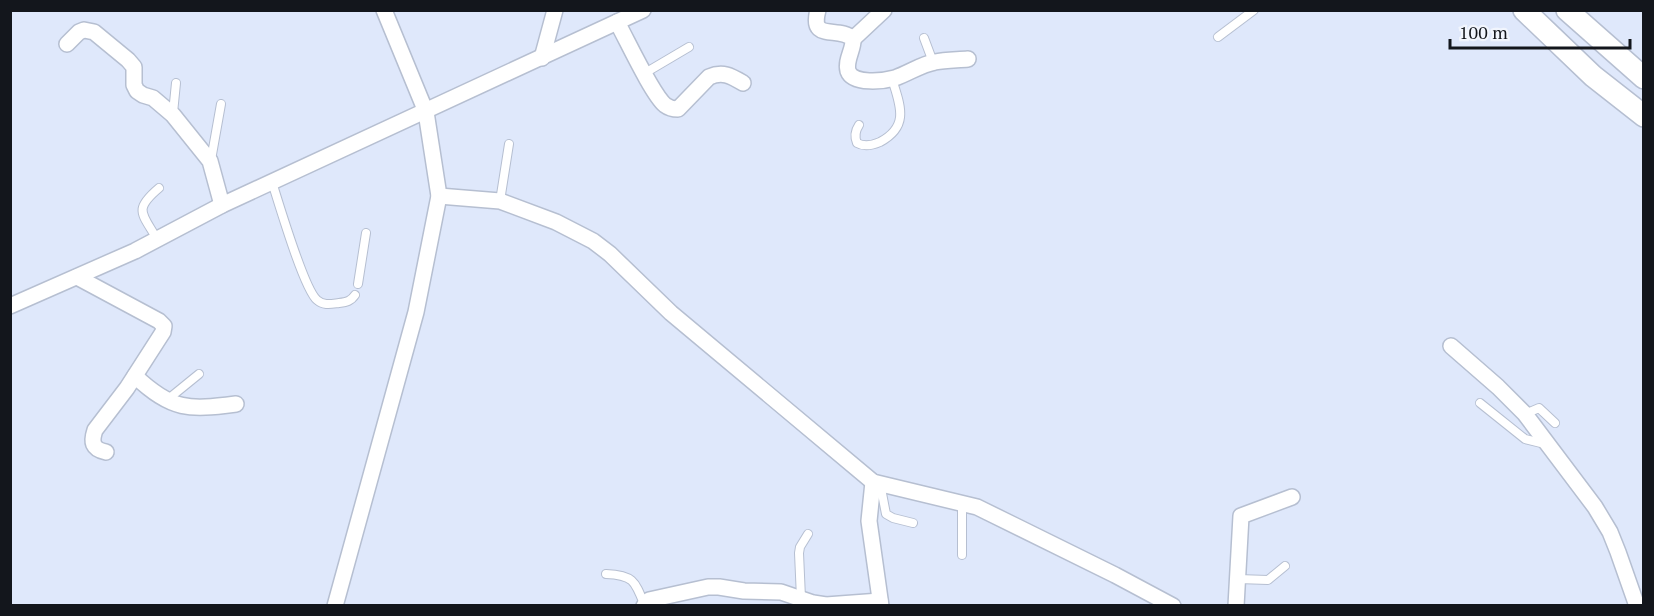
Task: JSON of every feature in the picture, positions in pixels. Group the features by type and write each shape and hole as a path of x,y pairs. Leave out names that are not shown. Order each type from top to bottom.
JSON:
{"main road":[{"path":"1524,10 1593,76 1644,116"},
{"path":"1567,10 1644,78"}],"street":[{"path":"335,606 416,312 439,196 426,112 384,10"},
{"path":"542,58 555,10"},
{"path":"10,306 77,277 222,205 643,10"},
{"path":"818,10 816,22 819,28 824,32 848,34 853,39 854,46 848,60 848,70 852,77 861,80 892,79 933,62 968,59"},
{"path":"853,39 885,11"},
{"path":"617,22 662,102 672,109 678,109 683,105 709,77 714,75 722,73 730,75 743,83"},
{"path":"67,44 79,32 84,30 94,32 128,60 134,67 134,85 137,91 153,98 173,115 210,162 222,205"},
{"path":"439,196 500,201 556,222 601,247 671,313 876,482 977,507 1173,606"},
{"path":"77,277 159,321 164,326 163,332 135,376 95,430 92,439 94,446 106,452"},
{"path":"1450,346 1498,387 1525,414 1595,507 1610,532 1637,606"},
{"path":"135,376 148,389 179,406 196,409 236,404"},
{"path":"644,605 650,600 708,587 781,592 826,605 881,603 869,521 876,482"},
{"path":"1236,606 1241,516 1292,497"}],"lane":[{"path":"1218,37 1254,10"},
{"path":"924,38 933,62"},
{"path":"645,73 689,47"},
{"path":"859,125 855,138 857,143 864,146 876,144 897,129 901,122 900,103 892,79"},
{"path":"173,115 176,83"},
{"path":"210,162 221,105"},
{"path":"500,201 509,144"},
{"path":"272,182 300,265 315,298 321,303 329,304 348,302 355,295"},
{"path":"157,239 142,208 147,199 159,188"},
{"path":"358,284 366,233"},
{"path":"167,400 199,374"},
{"path":"1480,403 1525,439 1547,444"},
{"path":"1525,414 1539,408 1555,423"},
{"path":"876,482 886,514 913,523"},
{"path":"962,503 962,555"},
{"path":"801,598 799,554 800,547 808,534"},
{"path":"1238,579 1268,580 1285,566"},
{"path":"606,574 622,575 632,579 644,605"}]}
